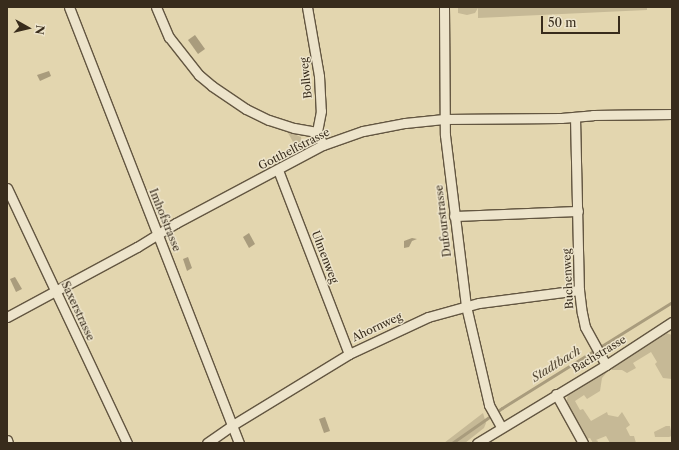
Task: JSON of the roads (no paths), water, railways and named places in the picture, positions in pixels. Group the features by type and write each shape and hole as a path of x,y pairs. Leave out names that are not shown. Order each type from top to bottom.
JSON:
{"street":[{"name":"Imhofstrasse","path":"69,7 231,426 239,443"},
{"path":"156,7 169,37 199,75 212,86 246,109 269,120 294,128 317,132 323,145"},
{"name":"Bollweg","path":"307,7 319,76 321,111 317,132"},
{"name":"Dufourstrasse","path":"444,7 444,119 454,216 466,306 489,405 501,427"},
{"name":"Gotthelfstrasse","path":"7,317 323,145 363,131 405,123 444,119 672,114"},
{"name":"Buchenweg","path":"575,116 579,290 585,326 604,362"},
{"name":"Ulmenweg","path":"278,170 349,354"},
{"name":"Saxerstrasse","path":"7,188 127,443"},
{"path":"454,216 578,211"},
{"name":"Ahornweg","path":"207,443 231,426 349,354 428,317 466,306 528,295 579,290"},
{"name":"Bachstrasse","path":"477,443 604,362 672,322"},
{"path":"556,394 583,443"}],"waterway":[{"name":"Stadtbach","path":"452,443 502,408 672,302"}]}
